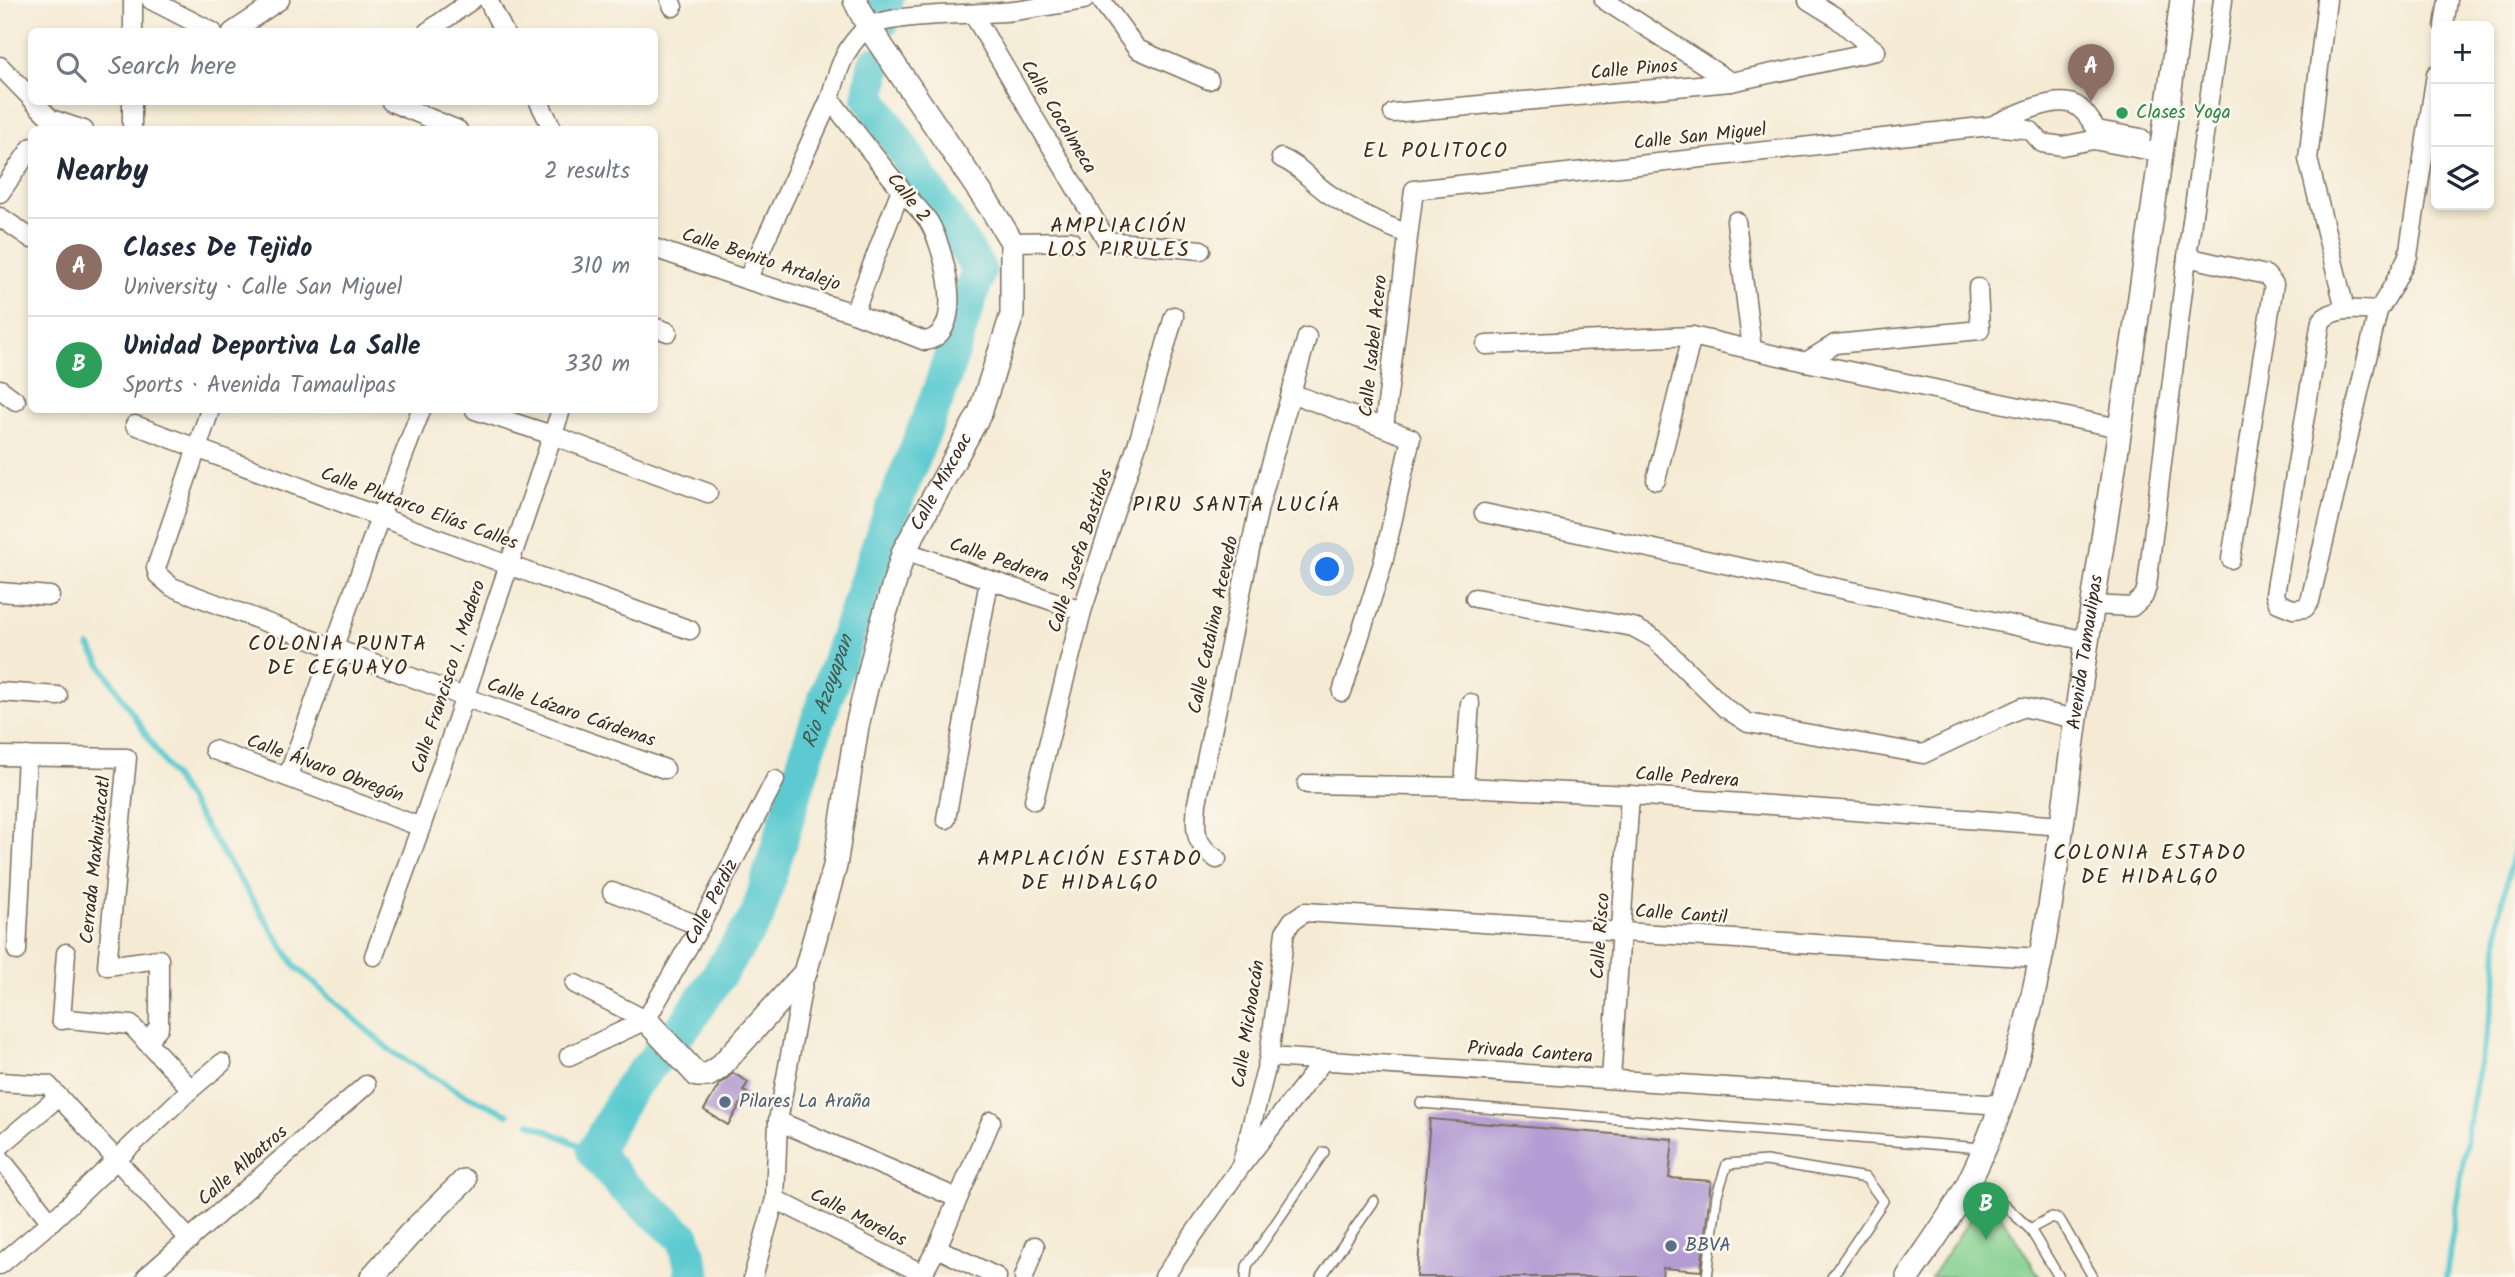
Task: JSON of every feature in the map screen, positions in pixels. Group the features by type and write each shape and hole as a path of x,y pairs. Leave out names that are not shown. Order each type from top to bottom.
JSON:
{"street":[{"path":"133,0 133,28"},
{"path":"151,0 206,28"},
{"path":"238,28 280,0"},
{"path":"433,28 472,0"},
{"path":"488,0 502,28"},
{"path":"855,0 868,26 1012,243 1072,242"},
{"path":"747,280 830,99 839,66 852,44 868,26 890,20 1012,11 1084,0"},
{"path":"1101,0 1137,49 1209,80"},
{"path":"1604,0 1731,82"},
{"name":"Calle Pinos","path":"1393,113 1731,82 1876,51 1834,16 1808,0"},
{"name":"Avenida Tamaulipas","path":"1908,1277 1969,1181 2002,1105 2023,1041 2063,826 2075,719 2182,0"},
{"path":"2092,605 2132,607 2144,596 2147,586 2187,257 2223,0"},
{"path":"2327,0 2308,159 2345,309"},
{"path":"2445,21 2448,0"},
{"name":"Calle Cocolmeca","path":"973,14 1107,241 1200,250"},
{"path":"0,66 28,95"},
{"path":"2378,311 2345,309 2327,315 2321,321 2275,594 2278,603 2293,609 2305,608 2310,601 2378,311 2408,256 2434,84"},
{"name":"Calle 2","path":"830,99 928,220 939,246 947,283 949,312 945,329 935,340 925,341"},
{"name":"Calle San Miguel","path":"1990,126 2039,106 2069,103 2085,113 2095,135"},
{"path":"36,105 47,125"},
{"path":"132,105 132,126"},
{"path":"398,105 448,126"},
{"path":"540,105 551,126"},
{"path":"2031,131 2032,120 2039,106"},
{"name":"Calle San Miguel","path":"1414,190 1990,126 2024,128 2031,131 2042,143 2052,145 2081,144 2095,135 2162,147"},
{"path":"0,193 28,154"},
{"path":"1281,158 1296,165 1326,192 1366,218 1408,234"},
{"name":"Calle Benito Artalejo","path":"854,313 901,189"},
{"name":"Calle Isabel Acero","path":"1342,692 1383,563 1411,438 1384,427 1414,190"},
{"path":"0,217 28,236"},
{"path":"1736,221 1752,349"},
{"name":"Calle Mixcoac","path":"805,973 835,866 857,726 875,649 904,551 980,413 1012,315 1012,243"},
{"name":"Calle Benito Artalejo","path":"658,249 854,313 925,341"},
{"path":"2187,257 2266,275 2274,284 2231,559"},
{"path":"1806,362 1835,344 1980,330 1978,288"},
{"name":"Calle Josefa Bastidos","path":"1034,800 1082,611 1140,436 1174,316"},
{"path":"1486,345 1692,336 2119,428"},
{"path":"1656,480 1692,336"},
{"name":"Calle Catalina Acevedo","path":"1217,859 1203,851 1197,837 1197,803 1259,507 1307,337"},
{"path":"0,389 16,401"},
{"path":"1291,393 1384,427"},
{"path":"197,449 209,413"},
{"path":"288,776 420,413"},
{"path":"484,413 708,493"},
{"name":"Calle Francisco I. Madero","path":"374,956 421,827 560,413"},
{"name":"Calle Plutarco Elías Calles","path":"135,425 508,565 690,629"},
{"name":"Calle Lázaro Cárdenas","path":"197,449 156,568 158,575 172,587 464,698 665,769"},
{"path":"1484,513 2087,641"},
{"name":"Calle Pedrera","path":"904,551 1082,611"},
{"path":"946,819 989,581"},
{"path":"0,593 50,596"},
{"path":"1475,598 1633,627 1655,639 1725,708 1748,723 1923,754 2022,708 2075,719"},
{"path":"0,692 58,696"},
{"path":"1464,787 1470,703"},
{"name":"Calle Álvaro Obregón","path":"214,750 421,827"},
{"path":"0,756 27,756 17,951"},
{"name":"Cerrada Maxhuitacatl","path":"27,756 127,758 107,966 159,959 159,1027 146,1042"},
{"name":"Calle Perdiz","path":"646,1020 699,926 775,780"},
{"name":"Calle Pedrera","path":"1307,784 1464,787 1630,795 2063,826"},
{"name":"Calle Risco","path":"1611,1079 1630,795"},
{"path":"612,892 699,926"},
{"name":"Calle Michoacán","path":"1241,1166 1269,1057 1285,932 1292,921 1305,912 1320,912"},
{"name":"Calle Cantil","path":"1320,912 2039,958"},
{"path":"65,953 61,1020 131,1025 191,1088"},
{"path":"575,984 646,1020 689,1068 697,1075 708,1075 719,1068 805,973"},
{"path":"753,1277 775,1199 778,1121 805,973"},
{"path":"569,1056 646,1020"},
{"name":"Privada Cantera","path":"1269,1057 2002,1105"},
{"path":"1164,1277 1241,1166 1322,1060"},
{"path":"0,1265 51,1222 191,1088 222,1063"},
{"path":"0,1082 48,1085 57,1098 190,1240"},
{"name":"Calle Albatros","path":"146,1277 366,1085"},
{"path":"0,1146 57,1098"},
{"path":"778,1121 957,1198"},
{"path":"922,1275 937,1248 991,1121"},
{"path":"0,1158 51,1222"},
{"path":"372,1277 409,1235 464,1181"},
{"name":"Calle Morelos","path":"775,1199 922,1275"},
{"path":"1024,1277 1035,1246"},
{"path":"937,1248 998,1277"}],"lane":[{"path":"1421,1103 1983,1149"},
{"path":"1246,1277 1247,1266 1324,1152"},
{"path":"1707,1277 1717,1195 1727,1164 1766,1161 1866,1178 1883,1200 1832,1277"},
{"path":"1969,1181 1999,1200 2030,1229 2059,1277"},
{"path":"1321,1277 1374,1201"},
{"path":"2030,1229 2052,1217 2060,1220 2093,1277"}],"green space":[{"path":"1984,1198 1993,1203 2040,1277 1931,1277"}],"building":[{"name":"Pilares La Araña","path":"733,1073 748,1082 743,1091 747,1093 728,1125 704,1110 719,1085"},
{"path":"1430,1119 1673,1139 1669,1178 1711,1181 1701,1271 1663,1268 1662,1277 1417,1277"}],"waterway":[{"name":"Rio Azoyapan","path":"883,20 886,0"},
{"name":"Rio Azoyapan","path":"691,1277 694,1275 684,1238 623,1186 594,1152 630,1088 688,1021 757,917 808,749 882,536 940,390 979,270 869,96 875,64"},
{"path":"89,646 296,967 392,1052 461,1093 508,1114"},
{"path":"2446,1277 2473,1096 2496,989 2499,919 2515,843"},
{"path":"530,1123 594,1152"}],"place":[{"name":"Clases De Tejido","path":"2091,102"},
{"name":"Clases Yoga","path":"2122,113"},
{"name":"Pilares La Araña","path":"725,1102"},
{"name":"Unidad Deportiva La Salle","path":"1986,1240"},
{"name":"BBVA","path":"1671,1246"}],"district":[{"name":"EL POLITOCO","path":"1436,151"},
{"name":"AMPLIACIÓN LOS PIRULES","path":"1119,238"},
{"name":"PIRU SANTA LUCÍA","path":"1237,505"},
{"name":"COLONIA PUNTA DE CEGUAYO","path":"338,656"},
{"name":"COLONIA ESTADO DE HIDALGO","path":"2150,865"},
{"name":"AMPLACIÓN ESTADO DE HIDALGO","path":"1090,871"}]}
